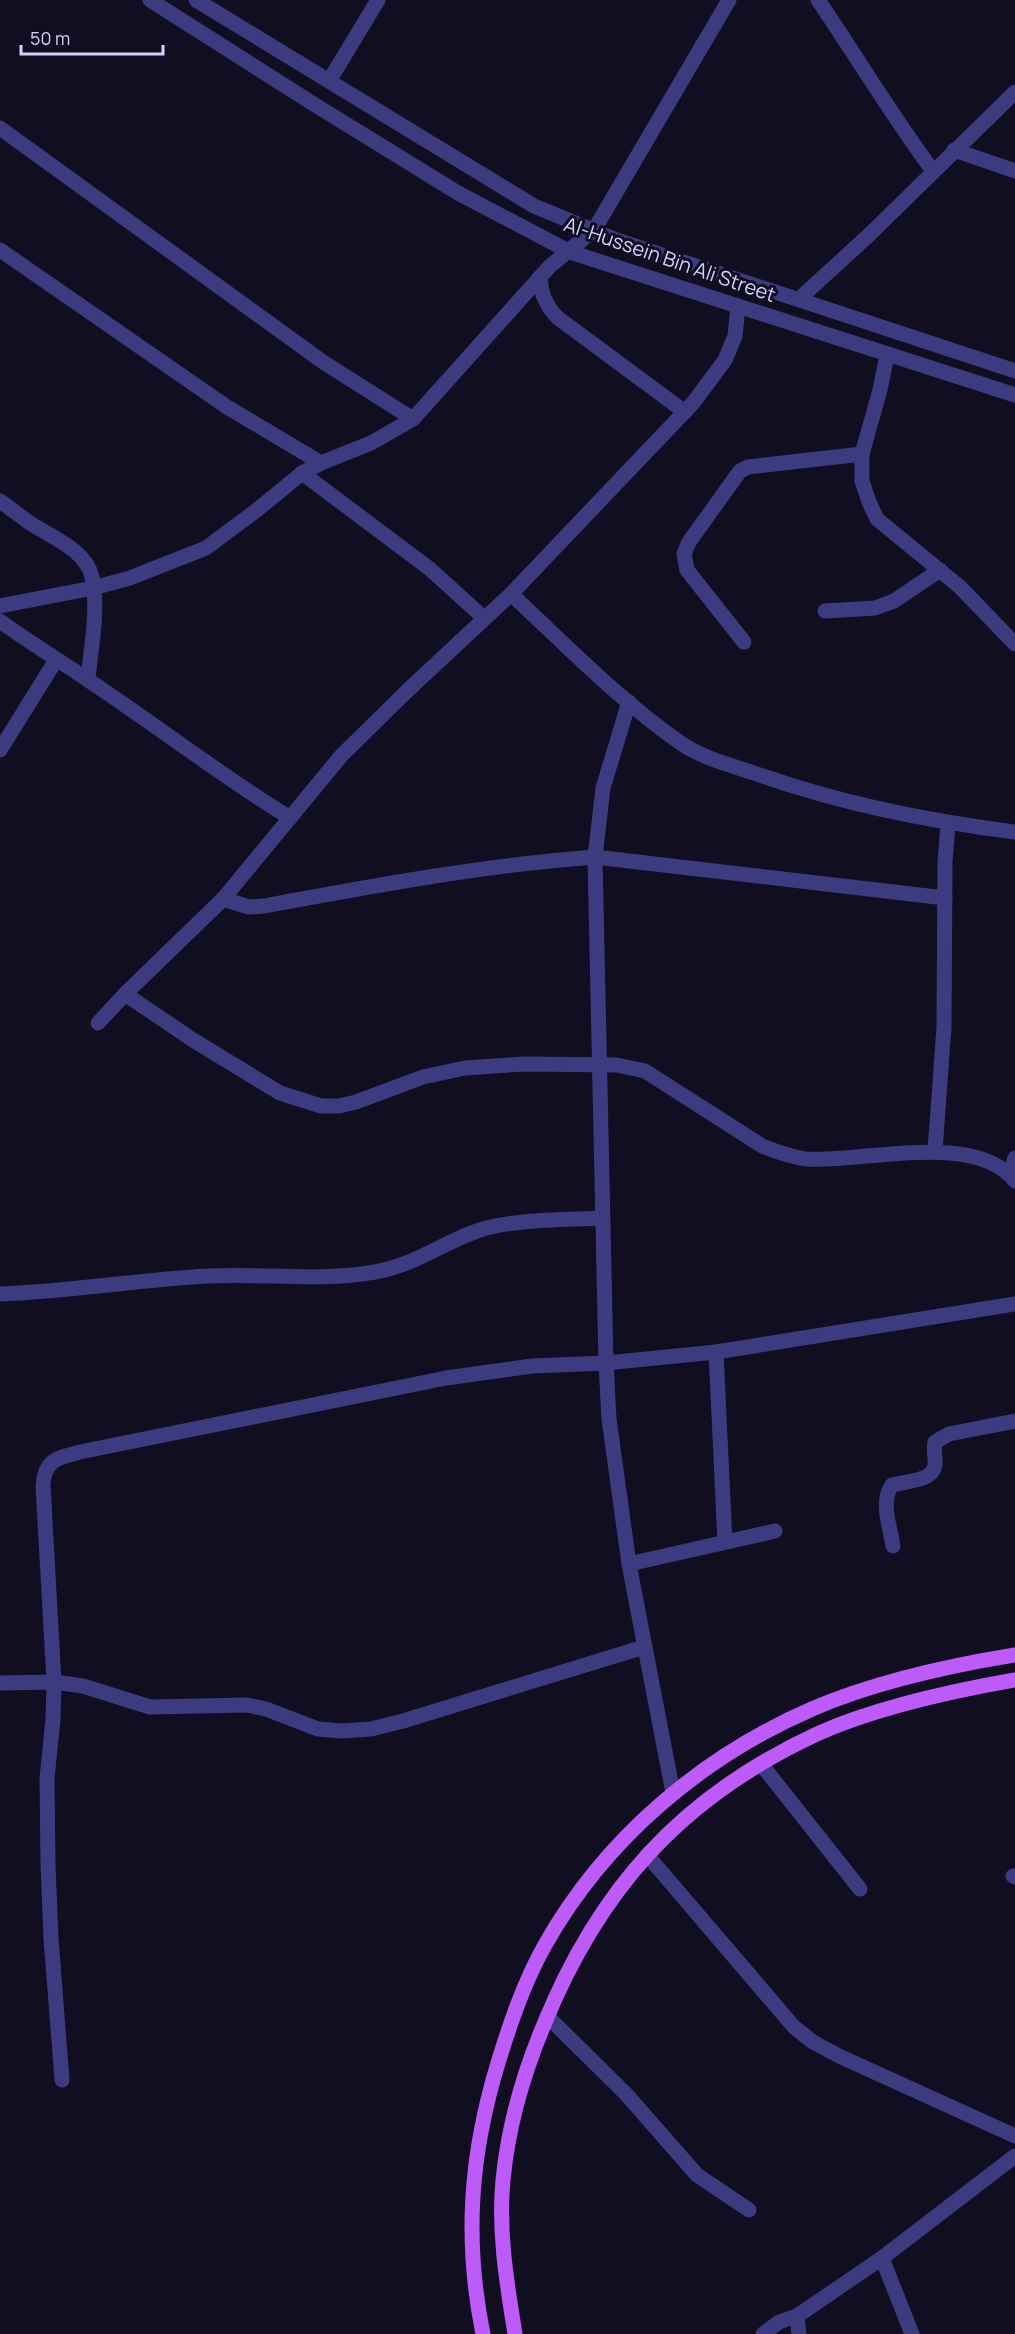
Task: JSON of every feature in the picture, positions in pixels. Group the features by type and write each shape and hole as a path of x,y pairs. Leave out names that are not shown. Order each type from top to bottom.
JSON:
{"main road":[{"path":"483,2334 473,2272 470,2229 477,2146 487,2100 514,2013 544,1947 584,1885 624,1838 673,1793 711,1764 764,1733 811,1709 893,1682 1015,1655"},
{"path":"515,2334 502,2237 503,2181 520,2093 561,1982 595,1922 621,1884 647,1855 701,1805 761,1764 819,1733 866,1716 1015,1680"}],"street":[{"name":"Al-Hussein Bin Ali Street","path":"150,0 312,104 458,193 570,252 800,324 887,355 1015,395"},
{"name":"Al-Hussein Bin Ali Street","path":"196,0 525,201 560,218 1015,371"},
{"path":"329,81 378,0"},
{"path":"0,606 93,588 130,578 206,548 302,473 371,443 413,419 555,261 570,252 594,230 729,0"},
{"path":"818,0 897,122 933,171"},
{"path":"799,299 869,235 1015,92"},
{"path":"0,128 323,362 413,419"},
{"path":"954,150 1015,171"},
{"path":"0,250 227,407 321,463"},
{"path":"540,277 544,300 558,318 685,412"},
{"path":"98,1023 223,899 341,756 511,594 685,412 725,360 735,336 738,306"},
{"path":"887,355 862,454 862,481 869,502 877,519 960,587 1015,644"},
{"path":"744,642 687,570 684,554 689,542 740,471 748,467 862,454"},
{"path":"302,473 430,569 484,618"},
{"path":"0,501 32,524 63,542 81,559 92,575 94,612 88,679"},
{"path":"825,611 875,608 894,601 940,570"},
{"path":"511,594 629,702 684,745 723,763 849,802 948,824 1015,832"},
{"path":"0,621 88,679 235,784 290,818"},
{"path":"0,750 56,660"},
{"path":"629,702 603,788 595,857 606,1363 609,1419 629,1564 673,1793"},
{"path":"935,1151 944,1027 948,824"},
{"path":"223,899 249,907 264,906 400,883 595,857 945,898"},
{"path":"125,994 192,1040 280,1093 321,1106 339,1106 356,1102 423,1077 465,1068 524,1064 599,1064 632,1067 645,1071 762,1146 783,1155 807,1159 935,1151 978,1159 1012,1178 1015,1158"},
{"path":"0,1294 207,1276 349,1277 405,1265 482,1229 508,1224 602,1218"},
{"path":"62,2079 54,1986 48,1865 47,1778 54,1682 43,1485 44,1473 49,1464 59,1457 106,1446 446,1378 532,1366 606,1363 716,1352 1015,1304"},
{"path":"716,1352 725,1542"},
{"path":"893,1546 886,1508 888,1491 892,1485 925,1477 932,1473 935,1465 933,1450 935,1442 949,1434 1015,1421"},
{"path":"629,1564 775,1532"},
{"path":"0,1683 54,1682 83,1686 150,1707 247,1705 266,1709 318,1729 341,1731 371,1729 644,1647"},
{"path":"761,1764 860,1889"},
{"path":"647,1855 777,2009 800,2032 838,2056 1015,2136"},
{"path":"547,2016 626,2094 698,2175 748,2210"},
{"path":"763,2334 779,2322 797,2316 882,2258 1015,2156"},
{"path":"882,2258 912,2334"},
{"path":"797,2316 799,2334"}]}
